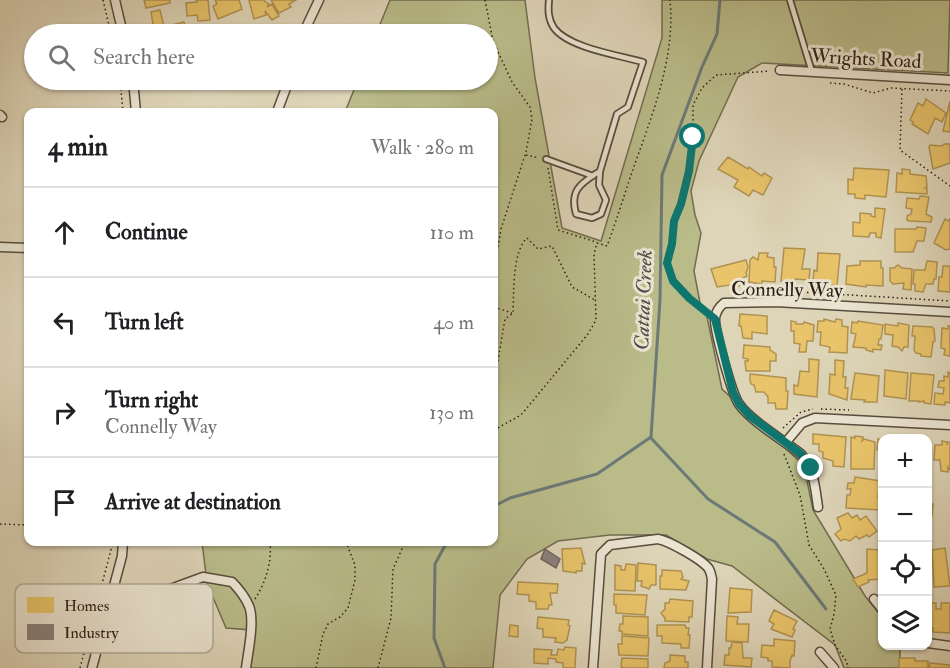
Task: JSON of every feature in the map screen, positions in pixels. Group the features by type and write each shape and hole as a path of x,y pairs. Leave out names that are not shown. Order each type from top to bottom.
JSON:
{"street":[{"path":"115,0 121,24"},
{"path":"308,24 319,0"},
{"name":"Wrights Road","path":"780,70 950,80"},
{"path":"135,90 136,108"},
{"path":"278,108 285,90"},
{"path":"0,248 24,248"},
{"name":"Connelly Way","path":"818,507 811,468 801,454 750,416 739,404 733,392 715,319 718,309 724,303 776,302 950,312"},
{"path":"786,442 802,423 815,418 950,425"},
{"path":"593,668 601,554 610,545 658,539 665,540 708,567 710,571 712,579 706,668"},
{"path":"114,584 123,546"},
{"path":"184,584 203,577 232,582 243,594 250,608 250,639 246,668"},
{"path":"874,599 878,604"},
{"path":"932,644 950,646"},
{"path":"820,652 834,668"},
{"path":"92,668 96,653"}],"lane":[{"path":"549,0 548,13 553,27 565,38 643,62 628,107 617,114 600,171 599,184 606,200 601,214 592,218 576,214 573,202 578,186 600,171"},
{"path":"790,0 812,72"},
{"path":"546,159 593,176"}],"path":[{"path":"103,0 109,24"},
{"path":"485,0 490,24"},
{"path":"525,155 546,159 558,230 607,246 652,116 663,77 672,20 670,0"},
{"path":"498,52 512,82 530,107 532,119 525,155 501,229 498,247"},
{"path":"715,319 689,298 673,281 667,263 672,244 674,221 681,204 689,171 693,137 693,105 702,88 716,75 780,70"},
{"path":"824,82 844,84 873,93 891,88 950,91"},
{"path":"902,88 900,150 950,186"},
{"path":"121,90 123,108"},
{"path":"498,360 505,320 513,313 515,270 521,243 527,238 538,249 552,246 572,287 595,300"},
{"path":"498,428 521,416 588,334 596,320 594,254 597,243"},
{"path":"498,308 513,313"},
{"path":"788,464 800,495 809,545 824,569 836,596 830,629 835,645 848,668"},
{"path":"0,524 24,525"},
{"path":"102,584 112,546"},
{"path":"250,608 265,584 270,546"},
{"path":"316,668 323,634 328,624 340,617 348,608 355,580 355,565 348,546"},
{"path":"378,668 391,618 393,569 403,546"},
{"path":"80,668 84,653"}],"green space":[{"path":"390,0 525,0 535,78 562,228 601,241 662,38 662,0 950,0 948,73 762,63 738,77 699,161 691,191 701,233 694,271 701,308 706,312 722,389 800,462 805,471 813,510 865,596 878,612 878,650 900,650 900,668 844,668 835,645 732,566 707,559 666,535 610,535 558,541 527,559 500,595 493,668 247,668 251,630 226,628 213,597 213,584 207,583 202,546 498,546 498,108 347,108 354,90 498,90 498,24 380,24"}],"building: Homes":[{"path":"144,0 170,0 170,3 146,8"},
{"path":"196,0 208,0 210,20 198,21 197,15 187,16 186,3 197,2"},
{"path":"215,0 239,0 242,9 218,19 213,6 217,4"},
{"path":"249,0 263,0 269,4 267,7 272,4 279,16 272,20 265,11 266,15 254,19"},
{"path":"271,0 296,0 289,4 291,7 279,13"},
{"path":"160,10 163,24 153,24 151,12"},
{"path":"926,99 946,113 942,122 935,118 928,134 912,124 910,120 918,103 923,106"},
{"path":"950,101 950,132 943,131"},
{"path":"950,144 950,163 933,169 929,147"},
{"path":"728,157 762,176 764,173 772,178 763,195 753,190 749,196 734,187 738,180 718,169"},
{"path":"854,168 889,170 886,197 865,195 865,199 855,198 855,194 848,194 848,179 853,180"},
{"path":"902,169 910,170 910,174 926,176 927,194 896,192 897,173 902,174"},
{"path":"920,196 929,197 926,214 932,217 931,222 907,220 912,209 906,208 907,198 919,199"},
{"path":"875,208 885,209 881,238 876,237 876,233 870,233 869,237 853,236 853,222 860,223 860,213 871,214 875,217"},
{"path":"950,218 950,249 946,250 934,243 945,219 949,221"},
{"path":"917,227 926,228 924,241 917,241 913,252 895,252 895,229 916,229"},
{"path":"784,248 805,249 802,269 810,269 809,280 781,281"},
{"path":"759,253 768,253 767,257 774,258 775,282 762,281 762,284 749,282 750,260 753,257 758,260"},
{"path":"818,253 840,254 837,285 826,286 826,283 813,281 814,270 817,271"},
{"path":"746,260 748,267 747,276 743,278 745,283 737,287 736,284 717,287 711,269"},
{"path":"860,261 881,261 883,286 866,285 866,287 846,284 847,266 860,265"},
{"path":"927,261 937,262 936,279 933,284 926,284 923,292 915,291 914,270 925,270"},
{"path":"898,265 912,269 911,290 903,289 904,283 893,284 890,281 890,268"},
{"path":"943,266 950,266 950,292 938,291"},
{"path":"740,314 767,316 767,334 752,332 752,339 743,338 741,326 739,326"},
{"path":"824,319 835,322 836,319 842,320 842,326 848,327 847,353 829,352 830,347 820,345 821,332 817,332 818,321 824,321"},
{"path":"791,321 796,324 804,322 814,325 813,341 807,341 806,352 799,352 800,344 794,343"},
{"path":"858,321 883,325 878,345 882,345 881,350 873,349 873,352 866,348 853,347 856,334 851,333 852,322 857,323"},
{"path":"898,323 909,325 908,347 904,347 902,351 892,346 893,335 885,334 885,324 898,326"},
{"path":"913,326 934,329 935,341 931,357 921,356 914,350"},
{"path":"950,326 950,356 944,355 945,349 941,348 942,328 948,329"},
{"path":"744,345 770,347 770,350 776,354 776,361 770,361 770,371 746,371 745,361 748,359 743,358"},
{"path":"809,359 819,360 817,397 794,394 794,385 798,386 800,371 809,372"},
{"path":"835,360 844,361 843,377 846,377 845,388 848,388 847,400 829,394 830,374 835,375"},
{"path":"885,370 908,373 906,399 884,396"},
{"path":"948,372 950,373 950,403 934,404 935,393 943,394 944,388 938,387 939,381 944,381 944,376 948,377"},
{"path":"855,373 879,376 877,402 851,399"},
{"path":"911,373 934,375 931,404 924,403 924,401 909,401"},
{"path":"750,374 786,378 787,409 776,409 775,403 768,403 768,397 764,392 756,392 754,385 751,384"},
{"path":"813,434 846,437 844,467 833,466 833,461 823,458 823,452 819,451 819,444 813,444"},
{"path":"855,436 863,437 862,441 864,439 875,442 874,469 851,469 851,437 855,438"},
{"path":"942,441 950,442 950,470 948,467 948,472 941,471 940,460 934,460 935,445 942,445"},
{"path":"855,477 878,481 878,510 846,508 847,495 850,495 851,489 847,489 848,483 854,483"},
{"path":"848,513 852,518 857,515 860,520 866,516 877,531 869,537 867,535 859,539 856,536 850,541 844,539 841,541 835,534 841,529 837,518"},
{"path":"581,548 585,564 582,563 582,571 576,571 576,573 563,571 562,549"},
{"path":"945,548 950,586 934,587 932,550"},
{"path":"867,549 878,550 878,579 868,580 869,582 858,587 853,579 867,573"},
{"path":"638,563 656,565 656,585 651,585 649,589 641,586 642,581 637,581"},
{"path":"626,564 636,565 635,591 615,590 615,565 625,570"},
{"path":"662,570 681,571 683,577 681,579 689,581 686,590 660,589"},
{"path":"518,582 558,584 557,593 550,593 552,605 549,605 548,609 536,609 536,602 529,601 529,595 517,594"},
{"path":"730,588 752,590 751,612 728,613"},
{"path":"614,594 647,595 645,615 616,613"},
{"path":"670,599 693,601 692,617 689,617 689,622 665,621 661,613 665,609 665,603 669,603"},
{"path":"932,603 936,603 936,609 941,609 941,603 950,603 950,633 933,632"},
{"path":"774,610 797,621 792,637 771,629 774,624 769,621"},
{"path":"623,616 648,617 648,636 622,634 622,631 619,631 620,624 623,624"},
{"path":"727,616 738,617 737,624 749,624 748,642 726,641"},
{"path":"538,617 569,620 567,640 563,643 555,642 556,638 543,637 543,629 537,628"},
{"path":"510,625 518,626 518,637 509,636"},
{"path":"657,625 685,625 689,628 689,648 681,648 681,644 662,643 662,636 657,636"},
{"path":"622,636 649,638 648,656 619,655 618,644 622,644"},
{"path":"774,639 795,641 790,668 772,667 772,661 761,657 762,645 774,646"},
{"path":"732,642 742,643 743,658 752,658 751,667 724,665 725,655 729,655"},
{"path":"565,647 576,648 575,668 563,668 563,663 548,658 548,664 534,663 534,649 552,650 551,655 557,655 558,649 564,650"},
{"path":"670,655 685,656 688,668 664,668 665,663 670,661"},
{"path":"622,658 648,659 648,668 621,667"},
{"path":"899,658 928,661 928,668 899,668"},
{"path":"930,663 950,665 950,668 929,668"}],"building: Industry":[{"path":"545,549 560,559 556,568 541,559"}],"waterway":[{"name":"Cattai Creek","path":"498,504 510,498 597,474 651,437 660,300 662,175 702,67 717,34 720,0"},
{"path":"651,438 708,499 775,542 826,609"},
{"name":"Cattai Creek","path":"445,546 435,564 434,638 445,668"}],"route":[{"path":"693,137 689,171 681,204 674,221 672,244 667,263 673,281 689,298 715,319 733,392 739,404 750,416 801,454 811,468"}]}
